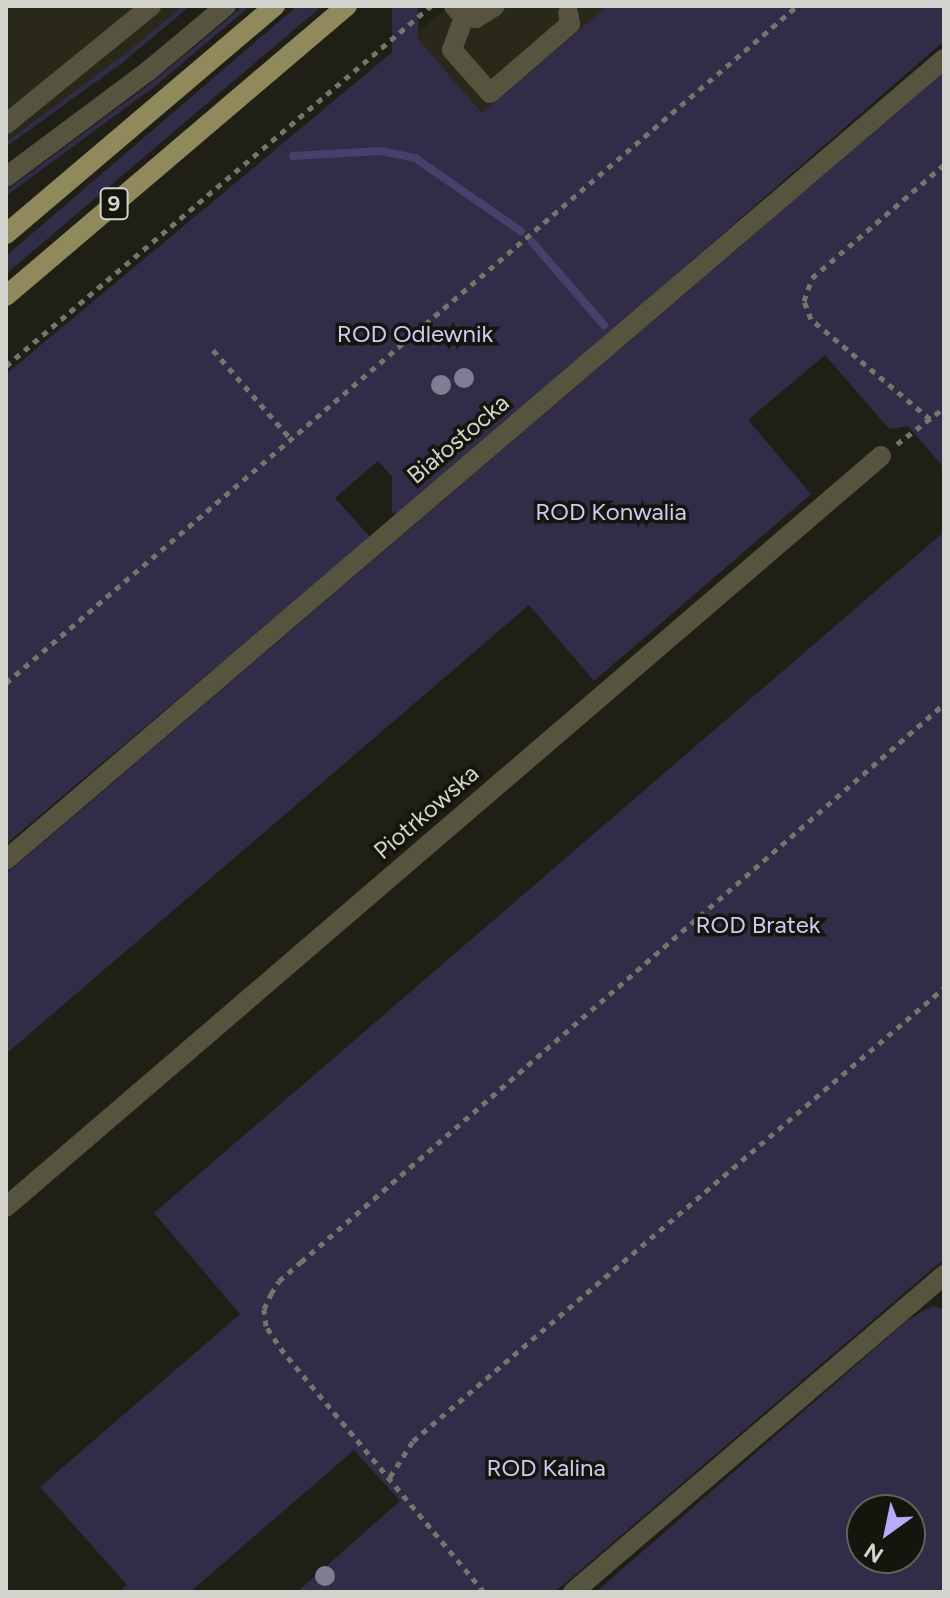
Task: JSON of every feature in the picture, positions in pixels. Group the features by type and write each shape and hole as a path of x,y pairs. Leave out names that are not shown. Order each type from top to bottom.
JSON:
{"main road":[{"name":"9","path":"6,234 275,6"},
{"name":"9","path":"6,296 347,6"}],"street":[{"path":"6,124 151,6"},
{"path":"6,177 147,72 226,6"},
{"path":"495,6 485,15 459,12 452,50 490,93 570,24 568,13"},
{"name":"Białostocka","path":"6,860 944,59"},
{"name":"Piotrkowska","path":"6,1207 881,456"},
{"path":"573,1592 944,1275"}],"path":[{"path":"6,366 431,6"},
{"path":"6,683 797,6"},
{"path":"930,419 811,319 804,301 812,278 944,165"},
{"path":"213,350 291,439"},
{"path":"881,456 944,408"},
{"path":"484,1592 284,1353 266,1326 264,1309 279,1281 944,704"},
{"path":"390,1477 413,1441 944,988"}],"shaded area":[{"path":"6,6 182,6 131,49 6,142"},
{"path":"452,6 607,6 482,113 414,34"}],"green space":[{"path":"182,6 190,6 122,63 6,147 6,142 131,49"},
{"path":"243,6 250,6 154,87 6,196 6,191 155,80"},
{"path":"297,6 322,6 6,274 6,256"},
{"path":"392,6 418,6 418,513 392,513"},
{"name":"ROD Odlewnik","path":"607,6 944,6 944,41 415,502 378,461 335,498 370,537 6,844 6,374 414,34 482,113"},
{"name":"ROD Konwalia","path":"944,72 944,468 908,426 889,429 825,355 748,420 811,494 594,681 529,605 6,1054 6,874"},
{"name":"ROD Bratek","path":"944,532 944,1259 555,1592 297,1592 400,1501 354,1450 190,1592 119,1592 127,1585 40,1487 240,1314 154,1213"},
{"path":"932,1306 944,1309 944,1592 596,1592 908,1320"}],"waterway":[{"path":"293,156 380,151 415,158 521,231"},
{"path":"532,242 604,325"}],"park label":[{"name":"ROD Kalina","path":"546,1468"}]}
